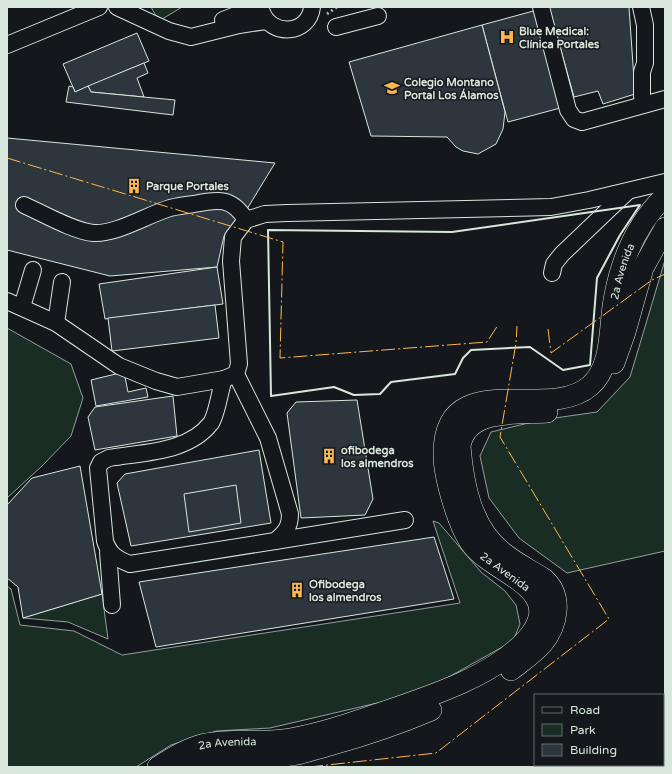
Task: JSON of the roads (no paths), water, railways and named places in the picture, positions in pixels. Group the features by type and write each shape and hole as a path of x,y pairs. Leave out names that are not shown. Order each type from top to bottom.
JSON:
{"main road":[{"name":"2a Avenida","path":"158,767 199,746 289,739 342,726 415,702 455,686 478,674 503,659 528,637 538,617 538,600 528,587 492,564 472,546 467,538 460,521 445,466 444,445 447,428 457,414 473,404 497,400 561,398 578,393 592,384 600,375 606,356 614,300 629,247 646,218 665,196"},
{"name":"2a Avenida","path":"187,767 207,760 223,758 259,759 294,755 382,729 461,698 522,662 542,644 548,634 554,618 556,595 544,579 501,552 483,532 478,523 470,500 460,446 462,438 467,428 482,418 551,412 572,408 589,398 604,385 609,376 625,332 643,268 665,228"}],"street":[{"path":"7,45 99,7"},
{"path":"116,7 169,31 191,37 240,25 263,14 276,28 288,30 303,24 313,8"},
{"path":"169,31 214,23 246,13 256,7"},
{"path":"541,7 568,110 574,119 582,122 665,99"},
{"path":"641,7 645,25 645,63 642,72 642,97"},
{"path":"336,27 378,16"},
{"path":"112,606 108,552 105,541 98,468 101,462 109,458 179,446 195,439 212,422 230,376 239,364 231,260 233,237 246,220 264,214 551,207 627,192 665,182"},
{"path":"552,273 554,264 562,254 627,192"},
{"path":"24,205 85,232 96,233 113,229 170,208 216,200 231,204 240,210 246,220"},
{"path":"22,307 33,270"},
{"path":"56,323 62,282"},
{"path":"7,300 56,323 119,366 156,381 177,387 230,376"},
{"path":"230,376 268,438 290,514 290,524 283,535 275,541"},
{"path":"108,552 120,560 130,564 405,520"}],"place":[{"name":"Blue Medical: Clínica Portales","path":"507,37"},
{"name":"Colegio Montano Portal Los Álamos","path":"392,88"},
{"name":"Parque Portales","path":"134,186"},
{"name":"ofibodega los almendros","path":"329,456"},
{"name":"Ofibodega los almendros","path":"297,590"}]}
